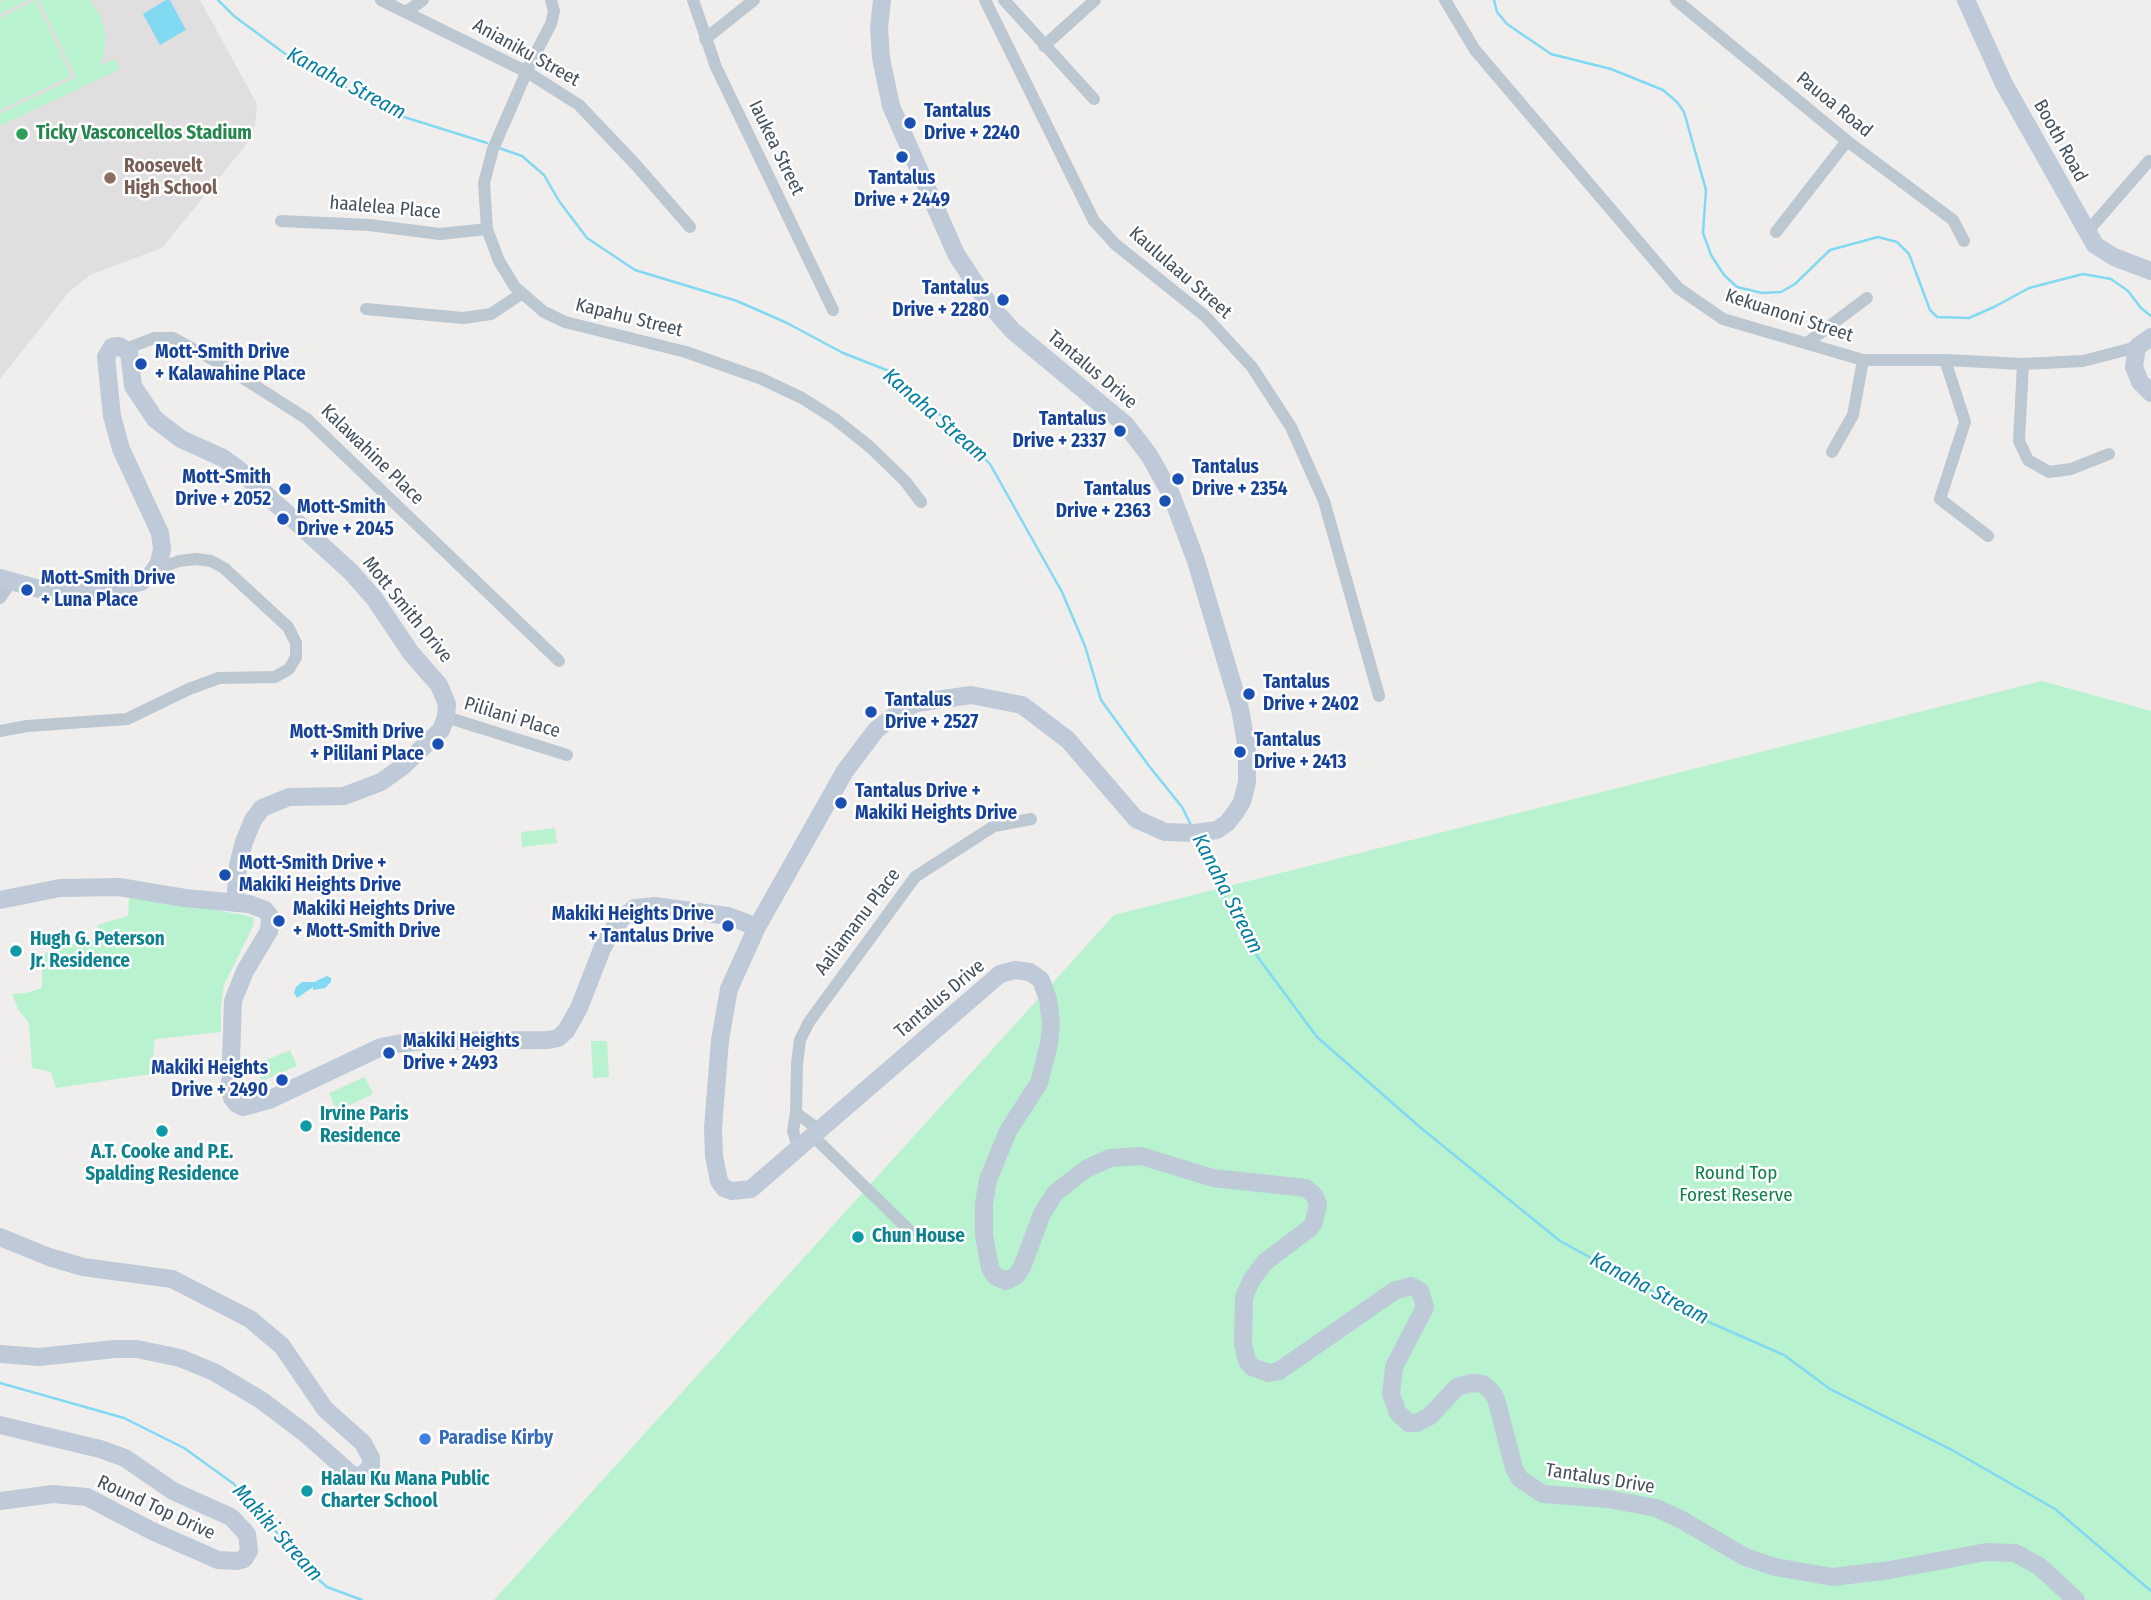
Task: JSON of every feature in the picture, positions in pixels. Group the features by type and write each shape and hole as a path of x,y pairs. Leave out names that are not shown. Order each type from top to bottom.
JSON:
{"street":[{"name":"Anianiku Street","path":"381,0 527,72 579,104 691,227"},
{"path":"406,12 423,0"},
{"name":"Kapahu Street","path":"551,0 553,19 489,159 484,183 487,229 499,261 521,293 544,312 565,322 686,352 762,379 802,398 835,419 870,447 905,481 921,502"},
{"name":"Iaukea Street","path":"693,0 716,67 833,310"},
{"path":"705,39 754,0"},
{"name":"Tantalus Drive","path":"882,0 879,28 881,58 891,106 956,254 988,303 1013,331 1114,414 1136,436 1171,494 1196,561 1240,709 1247,749 1247,782 1235,813 1217,830 1195,833 1165,832 1136,819 1068,740 1022,705 971,695 916,703 895,715 876,730 845,771 757,927 729,989 723,1015 713,1128 714,1156 719,1181 724,1188 732,1191 751,1189 1000,974 1015,970 1030,972 1041,980 1048,999 1051,1023 1049,1044 1040,1083 1008,1131 988,1180 984,1204 984,1236 990,1269 995,1276 1006,1281 1017,1275 1042,1214 1055,1193 1086,1169 1110,1158 1141,1156 1213,1178 1306,1188 1314,1195 1318,1204 1314,1222 1310,1228 1265,1262 1252,1279 1244,1297 1243,1344 1247,1361 1252,1367 1269,1373 1279,1371 1394,1291 1411,1286 1420,1291 1424,1307 1394,1367 1391,1394 1398,1413 1409,1423 1417,1423 1430,1416 1457,1387 1471,1383 1483,1384 1496,1399 1514,1468 1520,1479 1543,1494 1608,1499 1656,1508 1745,1557 1775,1567 1833,1577 1891,1570 1986,1552 2015,1553 2039,1566 2076,1600"},
{"name":"Kaululaau Street","path":"985,0 1094,221 1115,244 1205,316 1252,367 1291,427 1324,501 1379,696"},
{"path":"1004,0 1094,99"},
{"path":"1044,46 1095,0"},
{"name":"Kekuanoni Street","path":"1445,0 1475,50 1678,288 1723,319 1863,360 2023,363 2083,361 2144,342"},
{"name":"Pauoa Road","path":"1676,0 1847,141 1952,219 1964,240"},
{"name":"Booth Road","path":"1966,0 2004,84 2087,232 2103,251 2151,271"},
{"path":"1776,232 1847,141"},
{"path":"2087,232 2148,161"},
{"name":"haalelea Place","path":"281,220 369,225 440,234 487,229"},
{"path":"366,309 463,318 491,314 521,293"},
{"path":"1807,343 1867,298"},
{"name":"Kalawahine Place","path":"126,349 154,338 173,338 221,364 307,419 559,661"},
{"path":"2144,342 2134,367 2136,375 2151,393"},
{"path":"0,598 5,580 50,592 93,592 135,584 146,579 155,570 161,556 160,533 123,453 112,416 106,357 112,347 120,346 126,349"},
{"name":"Mott Smith Drive","path":"126,349 130,355 133,386 155,419 181,439 237,467 367,589 411,653 439,685 447,704 446,717"},
{"path":"1832,452 1853,415 1863,360"},
{"path":"1945,360 1965,422 1940,499 1987,536"},
{"path":"2023,363 2019,441 2028,460 2049,472 2071,469 2109,454"},
{"path":"0,732 27,726 127,719 219,678 275,677 289,669 296,657 296,643 289,627 224,568 211,561 196,559 179,561 155,570"},
{"path":"235,903 238,864 244,842 253,820 262,808 289,797 344,796 371,788 402,767 432,740 441,730 446,717"},
{"name":"Pililani Place","path":"446,717 567,755"},
{"name":"Aaliamanu Place","path":"799,1150 793,1131 796,1113 794,1096 800,1040 809,1022 915,877 994,826 1031,818"},
{"path":"0,900 42,891 119,887 258,906 270,916 266,938 244,971 233,1001 230,1089 232,1098 243,1107 269,1100 381,1047 425,1041 558,1038 570,1026 579,1008 610,934 622,918 635,908 655,906 728,916 757,927"},
{"path":"796,1113 910,1231"},
{"path":"0,1237 49,1257 83,1267 172,1279 250,1319 282,1346 325,1409 363,1443 371,1458 371,1467 366,1474 352,1475 306,1434 261,1400 214,1372 180,1358 137,1349 39,1357 0,1354"},
{"name":"Round Top Drive","path":"0,1425 125,1458 173,1492 231,1517 247,1534 249,1551 244,1559 218,1560 152,1531 87,1497 52,1494 0,1501"}],"shaded area":[{"name":"Roosevelt High School","path":"0,0 200,0 257,104 250,140 162,248 90,275 69,292 0,379"}],"green space":[{"path":"28,0 0,14 0,2"},
{"path":"36,0 71,76 0,110 0,18"},
{"path":"39,0 89,0 100,14 106,36 99,66 115,59 120,69 0,126 0,114 76,77"},
{"name":"Round Top Forest Reserve","path":"2042,681 2151,711 2151,1600 494,1600 1114,915"},
{"path":"555,828 557,843 522,847 521,832"},
{"path":"129,898 163,900 253,917 254,924 224,985 221,1032 155,1039 151,1074 56,1088 51,1072 32,1068 29,1023 18,1009 12,994 42,988 42,963 45,953 83,941 103,938 97,925 128,916"},
{"path":"591,1041 607,1041 609,1077 593,1078"},
{"path":"290,1050 297,1066 262,1081 255,1065"},
{"path":"365,1077 373,1094 337,1111 329,1093"}],"water":[{"path":"170,0 186,30 160,45 143,14"},
{"path":"327,976 331,978 331,982 325,988 313,990 313,987 297,998 294,993 302,982 314,982"}],"waterway":[{"name":"Kanaha Stream","path":"218,0 234,16 284,53 340,84 401,116 487,143"},
{"path":"1494,0 1497,12 1507,24 1551,54 1611,69 1663,90 1677,102 1684,112 1706,190 1703,233 1711,255 1724,275 1737,287 1762,293 1781,292 1795,284 1830,250 1878,237 1897,242 1909,254 1930,310 1937,317 1969,318 2029,288 2083,274 2111,279 2128,291 2151,316"},
{"name":"Kanaha Stream","path":"499,148 522,156 544,175 559,201 587,238 635,270 737,301 787,323 843,353 889,371 951,424 990,464 1062,592 1085,646 1101,700 1182,807 1192,827"},
{"name":"Kanaha Stream","path":"1197,839 1209,868 1254,952 1317,1037 1421,1128 1560,1241 1711,1323 1784,1355 1830,1389 1952,1450 2055,1509 2151,1591"},
{"name":"Makiki Stream","path":"0,1383 124,1418 184,1448 234,1484 275,1530 293,1557 327,1587 362,1600"}],"place":[{"name":"Tantalus Drive + 2240","path":"910,123"},
{"name":"Ticky Vasconcellos Stadium","path":"22,134"},
{"name":"Tantalus Drive + 2449","path":"902,157"},
{"name":"Roosevelt High School","path":"110,178"},
{"name":"Tantalus Drive + 2280","path":"1003,300"},
{"name":"Mott-Smith Drive + Kalawahine Place","path":"141,364"},
{"name":"Tantalus Drive + 2337","path":"1120,431"},
{"name":"Tantalus Drive + 2354","path":"1178,479"},
{"name":"Mott-Smith Drive + 2052","path":"285,489"},
{"name":"Tantalus Drive + 2363","path":"1165,501"},
{"name":"Mott-Smith Drive + 2045","path":"283,519"},
{"name":"Mott-Smith Drive + Luna Place","path":"27,590"},
{"name":"Tantalus Drive + 2402","path":"1249,694"},
{"name":"Tantalus Drive + 2527","path":"871,712"},
{"name":"Mott-Smith Drive + Pililani Place","path":"438,744"},
{"name":"Tantalus Drive + 2413","path":"1240,752"},
{"name":"Tantalus Drive + Makiki Heights Drive","path":"841,803"},
{"name":"Mott-Smith Drive + Makiki Heights Drive","path":"225,875"},
{"name":"Makiki Heights Drive + Mott-Smith Drive","path":"279,921"},
{"name":"Makiki Heights Drive + Tantalus Drive","path":"728,926"},
{"name":"Hugh G. Peterson Jr. Residence","path":"16,951"},
{"name":"Makiki Heights Drive + 2493","path":"389,1053"},
{"name":"Makiki Heights Drive + 2490","path":"282,1080"},
{"name":"Irvine Paris Residence","path":"306,1126"},
{"name":"A.T. Cooke and P.E. Spalding Residence","path":"162,1131"},
{"name":"Chun House","path":"858,1237"},
{"name":"Paradise Kirby","path":"425,1439"},
{"name":"Halau Ku Mana Public Charter School","path":"307,1491"}]}
